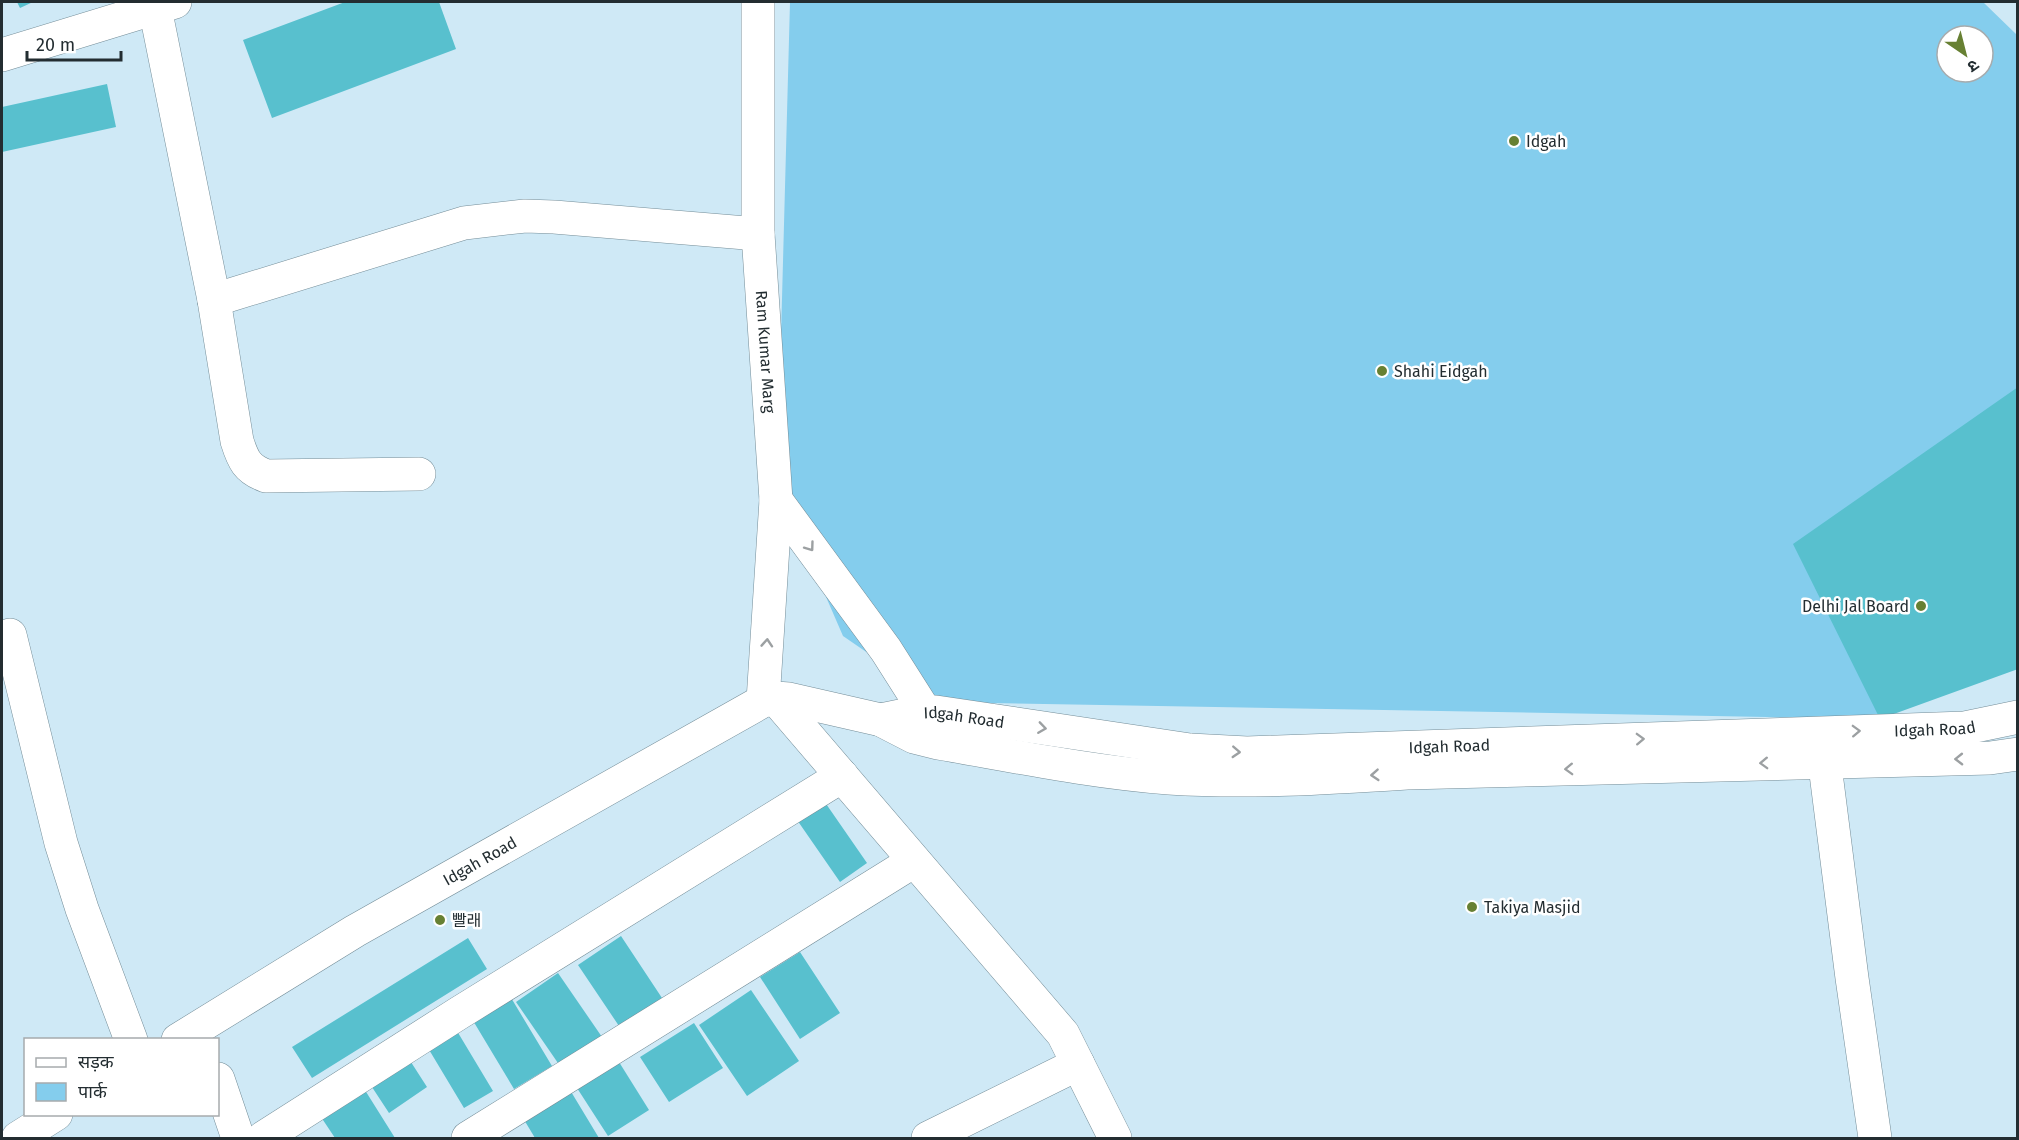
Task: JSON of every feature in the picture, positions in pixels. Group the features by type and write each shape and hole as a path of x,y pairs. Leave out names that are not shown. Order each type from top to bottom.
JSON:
{"street":[{"name":"Ram Kumar Marg","path":"758,2 758,234 776,500 776,699"},
{"path":"2,55 166,5 237,441 242,456 253,471 266,476 419,474"},
{"path":"214,300 464,223 499,218 554,216 758,234"},
{"path":"776,500 886,650 926,713"},
{"path":"9,635 61,843 82,909 130,1038"},
{"path":"776,699 881,720 914,737 938,743 1113,772 1170,778 1335,778 1823,747 1990,758 2018,754"},
{"path":"776,699 1063,1034 1115,1138"},
{"name":"Idgah Road","path":"194,1036 355,931 776,699"},
{"name":"Idgah Road","path":"881,720 936,712 1190,750 1247,753 1823,747 1965,728 2018,717"},
{"path":"1823,747 1875,1138"},
{"path":"263,1138 459,1013 842,776"},
{"path":"468,1138 914,861"},
{"path":"928,1138 1078,1064"},
{"path":"219,1082 238,1138"},
{"path":"18,1138 53,1116"}],"green space":[{"name":"Shahi Eidgah","path":"790,2 1983,2 2017,35 2017,387 1880,719 939,702 843,636 777,484"}],"building":[{"path":"17,2 33,2 20,8"},
{"path":"345,2 439,2 456,49 272,118 243,40"},
{"path":"107,84 116,127 2,152 2,107"},
{"name":"Delhi Jal Board","path":"2018,387 2018,669 1880,719 1793,544"},
{"path":"822,798 867,863 840,882 795,817"},
{"path":"621,936 662,998 619,1026 578,965"},
{"path":"468,938 487,969 312,1078 292,1047"},
{"path":"800,952 840,1013 800,1039 760,977"},
{"path":"558,973 602,1037 560,1066 516,1002"},
{"path":"751,990 799,1061 747,1096 699,1025"},
{"path":"507,991 552,1066 514,1089 469,1014"},
{"path":"694,1023 723,1068 669,1102 640,1057"},
{"path":"454,1026 493,1091 464,1108 425,1043"},
{"path":"409,1059 427,1087 389,1113 370,1084"},
{"path":"619,1062 649,1110 608,1136 577,1088"},
{"path":"363,1087 395,1138 335,1138 319,1114"},
{"path":"570,1090 599,1138 535,1138 523,1118"}],"place":[{"name":"Idgah","path":"1514,141"},
{"name":"Shahi Eidgah","path":"1382,371"},
{"name":"Delhi Jal Board","path":"1921,606"},
{"name":"Takiya Masjid","path":"1472,907"},
{"name":"빨래","path":"440,920"}]}
